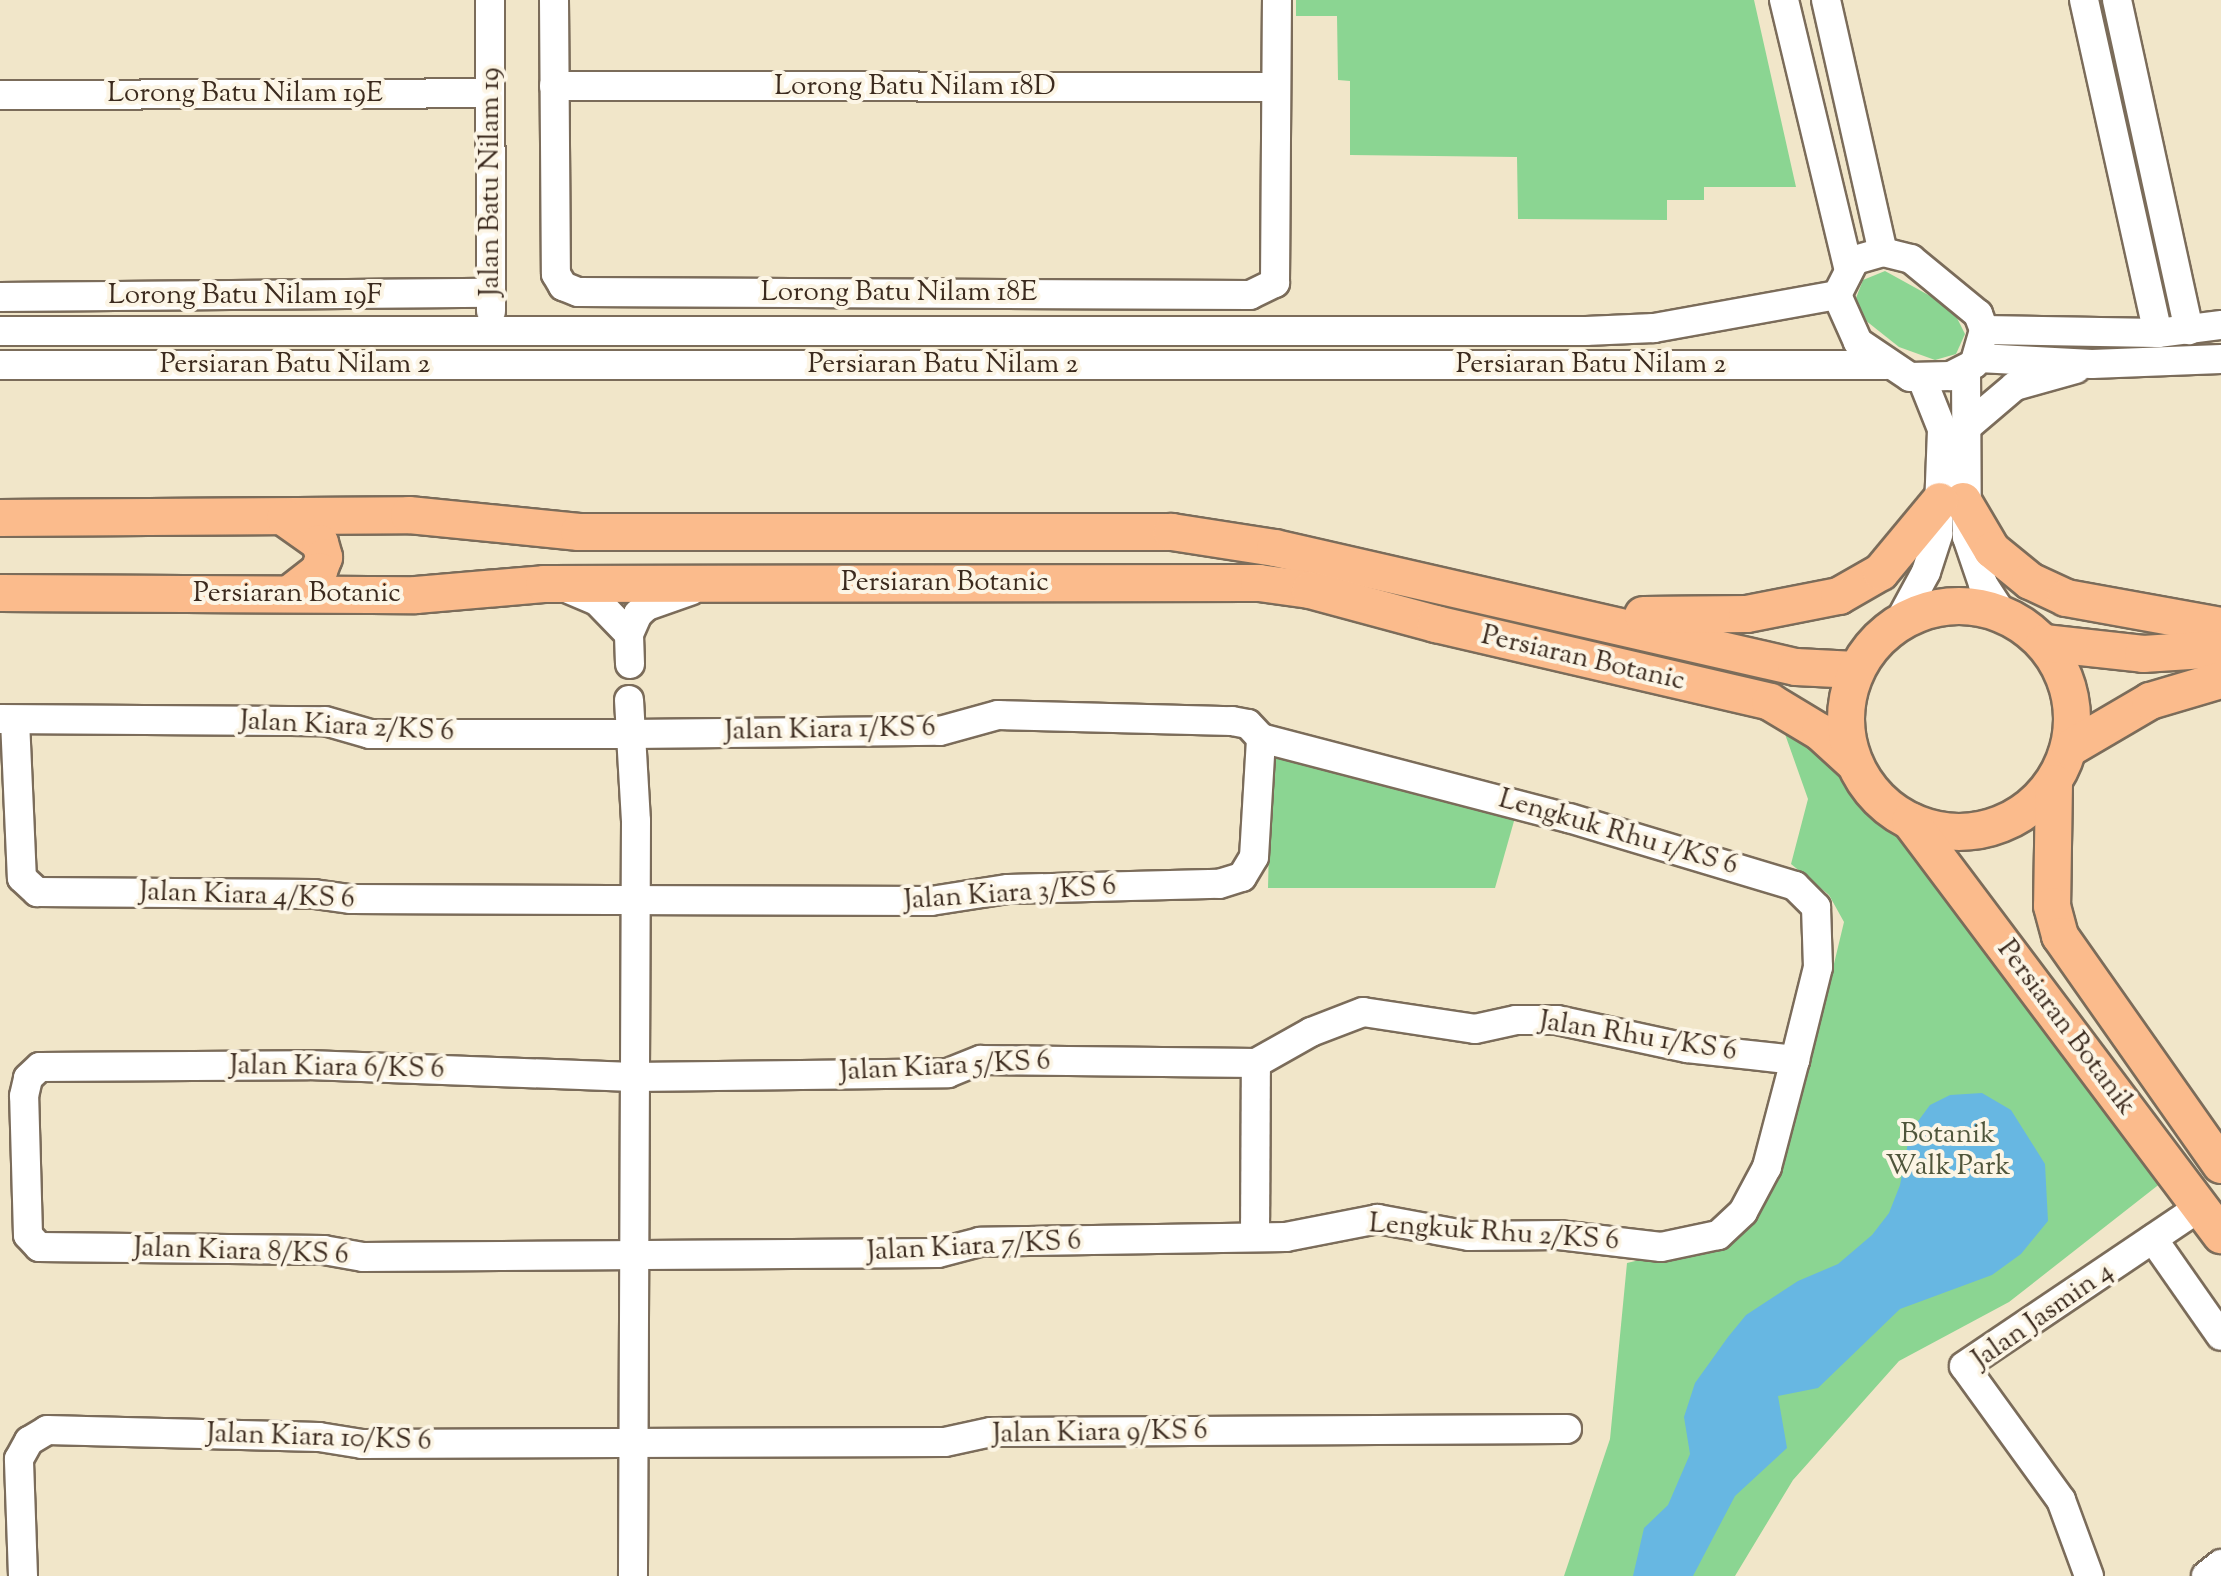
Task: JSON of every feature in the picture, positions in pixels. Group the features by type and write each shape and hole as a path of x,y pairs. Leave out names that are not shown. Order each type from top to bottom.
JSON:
{"main road":[{"path":"1561,611 1701,616 1747,614 1839,596 1881,572 1952,501 1992,550 2030,581 2066,598 2221,626"},
{"name":"Persiaran Botanic","path":"0,518 409,515 579,532 1172,532 1275,548 1796,667 1856,670"},
{"path":"285,518 320,543 324,557 319,571 290,594"},
{"name":"Persiaran Botanic","path":"0,593 416,595 544,584 1259,583 1310,590 1770,702 1820,732 1855,764"},
{"path":"1948,606 2002,613 2044,643 2065,674 2073,710 2070,748 2054,783 2032,807 2005,823 1973,832 1941,831 1910,821 1877,798 1855,764 1846,733 1847,701 1856,670 1898,624 1948,606"},
{"path":"2044,643 2143,654 2221,649"},
{"path":"2070,748 2150,701 2221,680"},
{"name":"Persiaran Botanik","path":"2054,783 2052,906 2060,936 2221,1165"},
{"name":"Persiaran Botanik","path":"1910,821 2211,1221"}],"street":[{"name":"Jalan Batu Nilam 19","path":"490,0 491,365"},
{"path":"554,0 554,86"},
{"path":"1276,87 1277,0"},
{"path":"1784,0 1848,267"},
{"path":"1826,0 1883,252"},
{"path":"2084,0 2158,333"},
{"path":"2117,0 2189,330"},
{"path":"2097,60 2129,54"},
{"name":"Lorong Batu Nilam 18D","path":"554,86 1276,87"},
{"name":"Lorong Batu Nilam 18E","path":"554,86 556,274 563,286 578,292 1250,295 1275,283 1276,87"},
{"name":"Lorong Batu Nilam 19E","path":"0,95 490,93"},
{"path":"1984,330 1960,294 1911,259 1883,252 1862,255 1848,267 1837,295 1858,342 1886,365 1922,379 1972,364 2092,364 2221,359"},
{"path":"2102,333 2124,322 2139,299 2144,268"},
{"name":"Lorong Batu Nilam 19F","path":"0,297 491,293"},
{"name":"Persiaran Batu Nilam 2","path":"0,331 1340,332 1654,328 1837,295"},
{"path":"1984,330 2158,333 2221,325"},
{"path":"1898,624 1933,558 1952,501 1969,425 1972,364 1984,330"},
{"path":"1340,332 1340,365"},
{"path":"1969,425 2015,386 2092,364"},
{"name":"Persiaran Batu Nilam 2","path":"0,365 1886,365"},
{"path":"1922,379 1942,429 1952,501 1974,562 2002,613"},
{"path":"544,584 578,590 597,601 629,634"},
{"path":"630,664 629,634 647,606 676,593 726,584"},
{"path":"629,700 635,899 633,1576"},
{"name":"Jalan Kiara 1/KS 6","path":"630,734 940,731 998,715 1232,721 1248,724 1261,738"},
{"name":"Jalan Kiara 2/KS 6","path":"8,719 325,721 370,734 630,734"},
{"name":"Jalan Kiara 4/KS 6","path":"8,719 22,878 37,892 635,899"},
{"name":"Jalan Kiara 3/KS 6","path":"635,899 931,901 1008,889 1232,882 1242,877 1254,857 1261,738"},
{"name":"Lengkuk Rhu 1/KS 6","path":"1261,738 1569,818 1795,886 1816,907 1820,926 1818,967 1795,1060"},
{"name":"Jalan Rhu 1/KS 6","path":"1256,1063 1311,1032 1363,1012 1475,1029 1516,1020 1557,1020 1687,1048 1795,1060"},
{"name":"Jalan Kiara 5/KS 6","path":"633,1077 948,1073 981,1060 1256,1063"},
{"name":"Lengkuk Rhu 2/KS 6","path":"1314,1234 1378,1219 1469,1236 1559,1235 1661,1247 1718,1235 1743,1212 1767,1167 1795,1060"},
{"path":"1255,1237 1256,1063"},
{"name":"Jalan Kiara 6/KS 6","path":"40,1067 308,1065 633,1077"},
{"name":"Jalan Kiara 8/KS 6","path":"40,1067 28,1078 24,1096 28,1235 39,1247 324,1250 363,1257 634,1256"},
{"name":"Jalan Jasmin 4","path":"2089,1576 2061,1500 1964,1366 2153,1239 2211,1221"},
{"name":"Jalan Kiara 7/KS 6","path":"634,1256 938,1253 980,1242 1314,1234"},
{"path":"2153,1239 2221,1336"},
{"name":"Jalan Kiara 9/KS 6","path":"633,1440 945,1442 991,1432 1567,1429"},
{"name":"Jalan Kiara 10/KS 6","path":"23,1576 19,1459 29,1441 47,1430 319,1437 362,1444 633,1440"},
{"path":"2206,1576 2221,1564"}],"green space":[{"path":"1296,0 1754,0 1796,187 1704,187 1704,200 1667,200 1667,220 1518,219 1517,157 1350,155 1350,81 1338,80 1337,16 1296,16"},
{"path":"1885,271 1952,308 1965,334 1956,354 1935,360 1899,347 1865,320 1856,298 1863,280"},
{"name":"Botanik Walk Park","path":"1780,720 1851,767 2166,1179 2009,1302 1899,1361 1793,1480 1735,1576 1564,1576 1610,1439 1627,1263 1742,1235 1804,1089 1844,922 1829,895 1791,864 1808,799"},
{"path":"1286,750 1516,814 1495,888 1268,888 1271,758"}],"water":[{"path":"1982,1093 2011,1110 2045,1164 2048,1221 2021,1254 1992,1275 1900,1309 1818,1388 1778,1396 1787,1448 1735,1496 1693,1576 1633,1576 1644,1528 1668,1505 1690,1454 1684,1417 1695,1383 1728,1337 1746,1315 1798,1281 1838,1264 1872,1235 1889,1213 1900,1185 1910,1132 1930,1105 1950,1095"}]}
